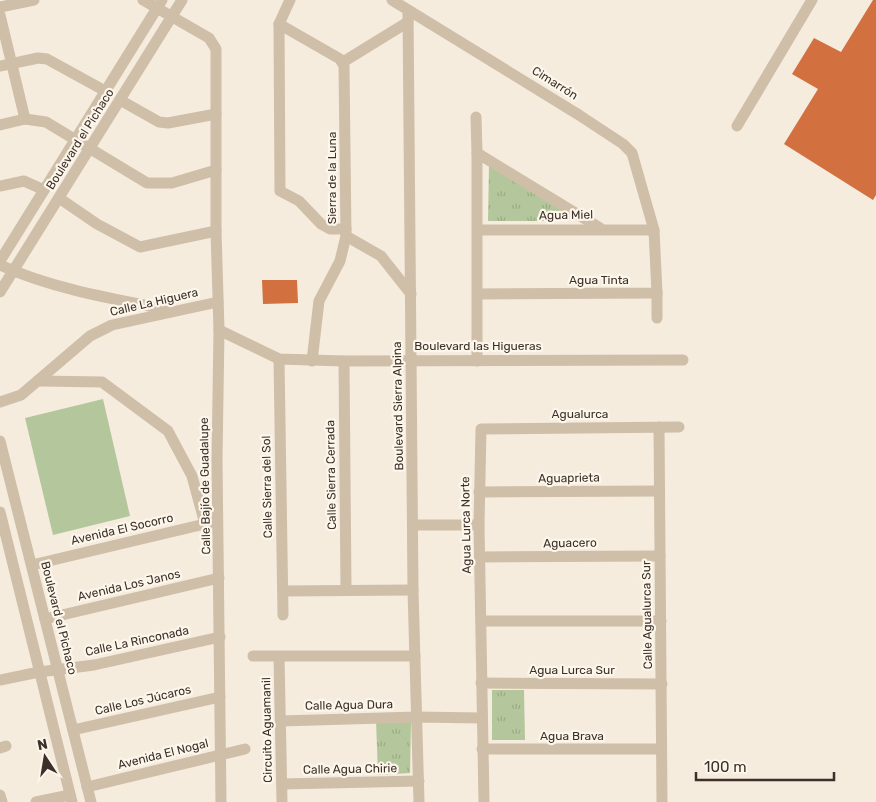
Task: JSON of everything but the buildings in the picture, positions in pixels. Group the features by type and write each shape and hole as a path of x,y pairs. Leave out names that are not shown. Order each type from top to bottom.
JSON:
{"street":[{"path":"0,7 34,0"},
{"path":"143,0 160,4 172,16"},
{"name":"Boulevard el Pichaco","path":"0,292 182,0"},
{"path":"290,0 283,11 279,24 280,191 298,201 321,224 330,229 346,232 381,256 411,294"},
{"name":"Cimarrón","path":"392,0 408,16 517,76 622,144 636,160 654,230"},
{"path":"737,126 812,0"},
{"name":"Boulevard el Pichaco","path":"0,261 5,246 44,190 160,4"},
{"path":"0,15 25,119"},
{"name":"Calle Bajío de Guadalupe","path":"172,16 214,43 216,49 216,231 219,330 217,460 221,802"},
{"path":"279,24 343,62 408,16"},
{"name":"Boulevard Sierra Alpina","path":"408,16 413,590 419,802"},
{"path":"0,66 46,58 106,92"},
{"name":"Sierra de la Luna","path":"312,361 319,301 340,261 346,232 343,62"},
{"path":"120,100 159,122 168,124 216,114"},
{"path":"476,117 478,230 477,361"},
{"path":"0,125 25,119 46,122 147,183 172,183 216,170"},
{"path":"477,153 600,228"},
{"path":"0,186 27,181 44,190"},
{"path":"59,198 97,224 140,247 216,231"},
{"name":"Agua Miel","path":"478,230 600,228 654,230"},
{"path":"654,230 657,318"},
{"path":"0,265 100,297 177,312"},
{"name":"Agua Tinta","path":"478,294 657,294"},
{"name":"Calle La Higuera","path":"0,402 21,395 90,336 112,325 218,302"},
{"name":"Boulevard las Higueras","path":"219,330 279,359 312,361 683,360"},
{"name":"Calle Sierra del Sol","path":"279,359 283,615"},
{"name":"Calle Sierra Cerrada","path":"344,361 346,589"},
{"path":"40,380 102,382 110,390 168,432 192,476 205,524"},
{"name":"Agualurca","path":"481,429 679,427"},
{"name":"Calle Agualurca Sur","path":"659,428 662,802"},
{"name":"Agua Lurca Norte","path":"481,429 479,525 484,802"},
{"name":"Boulevard el Pichaco","path":"0,440 91,802"},
{"name":"Aguaprieta","path":"479,492 659,491"},
{"path":"0,512 4,544 71,798 41,801"},
{"name":"Avenida El Socorro","path":"32,564 219,521"},
{"path":"413,525 479,525"},
{"name":"Aguacero","path":"480,557 660,556"},
{"name":"Avenida Los Janos","path":"46,619 219,578"},
{"path":"283,591 346,589 413,590"},
{"path":"481,621 662,621"},
{"name":"Calle La Rinconada","path":"0,680 39,672 94,665 220,637"},
{"path":"253,656 415,656"},
{"name":"Circuito Aguamanil","path":"279,657 282,802"},
{"name":"Agua Lurca Sur","path":"482,683 662,684"},
{"name":"Calle Los Júcaros","path":"73,730 220,697"},
{"name":"Calle Agua Dura","path":"281,721 481,718"},
{"name":"Avenida El Nogal","path":"87,787 245,749"},
{"name":"Agua Brava","path":"482,749 662,749"},
{"name":"Calle Agua Chirie","path":"282,784 419,782"},
{"path":"0,795 2,802"}],"green space":[{"path":"489,165 572,216 568,221 488,221"},
{"path":"103,399 130,516 53,535 25,418"},
{"path":"492,690 524,690 525,740 492,740"},
{"path":"376,720 411,722 410,773 378,775"}]}
